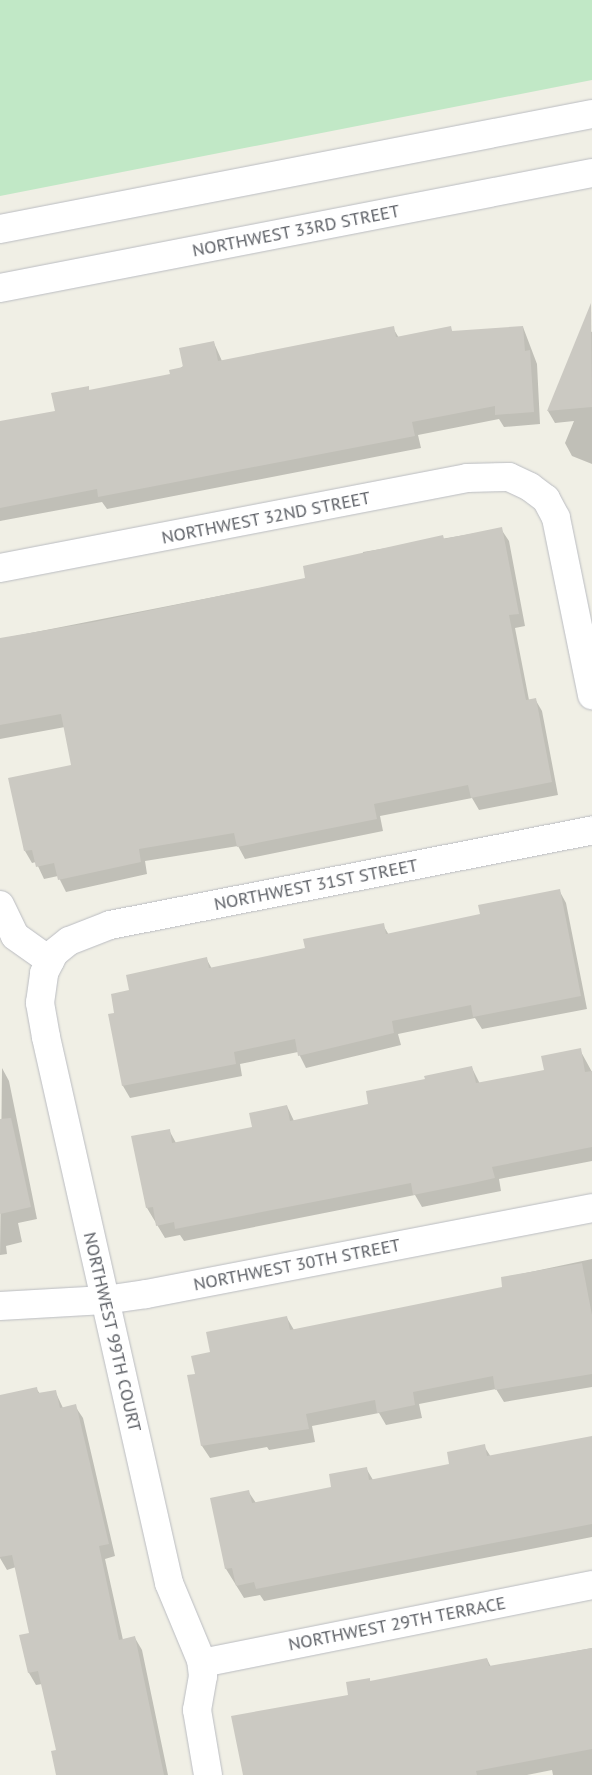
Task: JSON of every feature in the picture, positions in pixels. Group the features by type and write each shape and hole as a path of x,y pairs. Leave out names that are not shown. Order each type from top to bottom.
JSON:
{"street":[{"path":"0,229 592,114"},
{"name":"NORTHWEST 33RD STREET","path":"0,288 592,174"},
{"name":"NORTHWEST 32ND STREET","path":"0,568 482,476 509,477 530,486 546,499 556,518 592,695"},
{"name":"NORTHWEST 31ST STREET","path":"50,961 69,941 110,926 592,830"},
{"path":"0,905 15,936 50,961"},
{"name":"NORTHWEST 99TH COURT","path":"50,961 42,982 42,1014 169,1583 202,1663 197,1710 208,1775"},
{"name":"NORTHWEST 30TH STREET","path":"0,1306 105,1300 592,1208"},
{"name":"NORTHWEST 29TH TERRACE","path":"202,1663 592,1586"}],"green space":[{"path":"0,0 592,0 592,80 0,196"}],"building":[{"path":"591,303 592,407 547,411"},
{"path":"394,326 396,337 451,326 452,331 523,326 525,351 530,350 534,412 495,415 495,406 412,422 415,436 98,497 97,489 0,508 0,421 55,411 51,393 89,386 89,390 170,374 169,370 183,367 179,348 214,341 218,361"},
{"path":"502,527 519,614 509,615 526,700 536,698 552,782 471,798 468,785 374,804 377,819 237,847 234,833 139,849 141,862 58,880 54,863 36,867 32,850 24,851 8,778 71,765 61,714 0,725 0,638 94,622 305,578 303,566 443,535 444,539"},
{"path":"560,889 581,996 473,1017 471,1005 392,1021 394,1033 298,1056 295,1039 234,1052 236,1064 122,1086 108,1014 114,1013 111,994 129,990 126,975 207,957 209,968 305,948 303,939 384,923 386,934 480,914 478,905"},
{"path":"581,1048 585,1072 592,1071 592,1147 492,1167 495,1178 413,1195 411,1183 175,1229 174,1222 156,1226 153,1207 146,1208 131,1136 170,1129 172,1143 252,1127 249,1113 287,1105 290,1121 368,1104 366,1091 425,1079 424,1076 472,1066 476,1083 544,1070 541,1056"},
{"path":"11,1118 31,1207 0,1214 0,1119"},
{"path":"582,1263 592,1315 592,1374 495,1390 493,1376 413,1392 415,1405 377,1413 375,1400 306,1414 309,1429 201,1446 187,1375 195,1374 191,1356 210,1352 206,1332 287,1316 290,1330 502,1287 501,1277"},
{"path":"37,1387 38,1393 56,1390 60,1408 76,1404 109,1544 99,1546 119,1640 135,1636 164,1775 56,1775 51,1751 56,1750 38,1671 28,1673 19,1635 29,1633 12,1555 0,1557 0,1395"},
{"path":"592,1436 592,1524 256,1589 254,1582 236,1586 232,1568 225,1569 210,1498 249,1490 252,1503 331,1487 329,1474 367,1467 369,1480 449,1464 447,1452 485,1444 487,1456"},
{"path":"592,1648 592,1749 476,1771 477,1775 243,1775 231,1716 348,1695 346,1682 370,1678 370,1681 487,1658 489,1666"}]}
